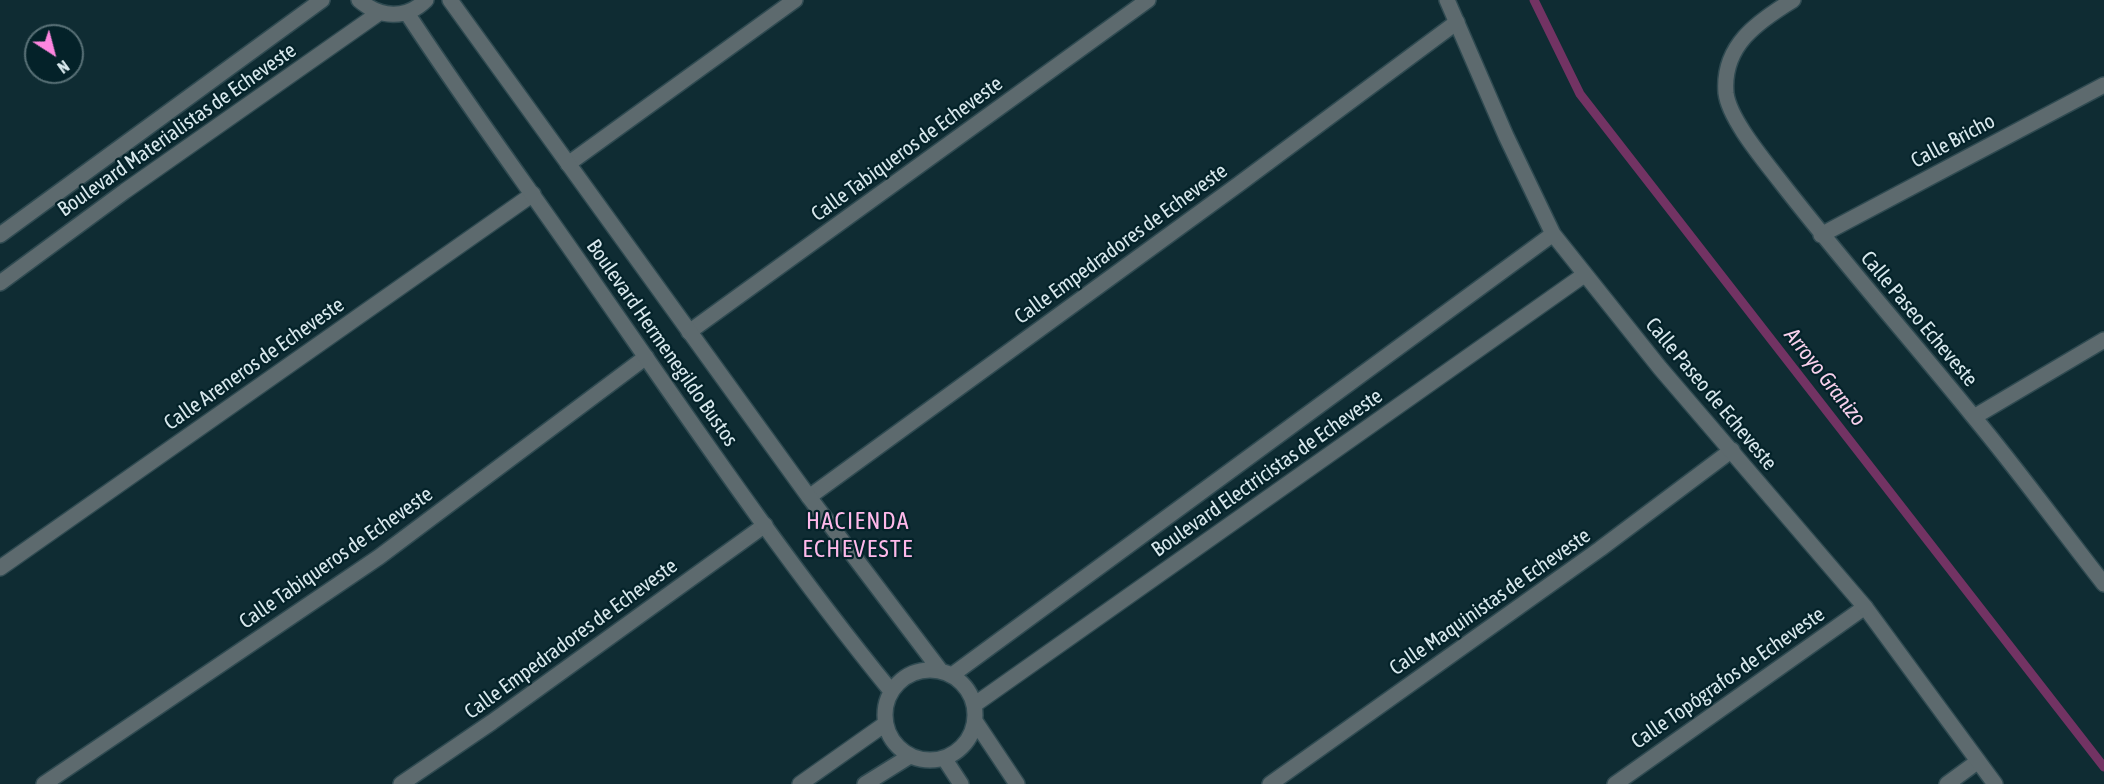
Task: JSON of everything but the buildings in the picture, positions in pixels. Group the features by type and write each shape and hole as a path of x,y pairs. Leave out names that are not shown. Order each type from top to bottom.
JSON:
{"street":[{"name":"Boulevard Materialistas de Echeveste","path":"0,235 322,0"},
{"path":"359,0 380,13 407,13 426,0"},
{"name":"Boulevard Hermenegildo Bustos","path":"450,0 809,497 946,673"},
{"path":"568,164 795,0"},
{"name":"Calle Tabiqueros de Echeveste","path":"689,332 1148,0"},
{"name":"Calle Paseo de Echeveste","path":"1447,0 1552,234 1584,275 1865,607 1995,784"},
{"name":"Calle Paseo Echeveste","path":"1793,0 1766,16 1739,43 1725,70 1726,96 1744,134 1821,235 1974,417 2104,584"},
{"name":"Boulevard Materialistas de Echeveste","path":"0,283 380,13"},
{"name":"Boulevard Hermenegildo Bustos","path":"407,13 459,92 765,525 839,628 891,691"},
{"name":"Calle Empedradores de Echeveste","path":"809,497 1230,191 1456,22"},
{"name":"Calle Bricho","path":"1821,235 2104,85"},
{"name":"Calle Areneros de Echeveste","path":"0,568 533,194"},
{"name":"Boulevard Electricistas de Echeveste","path":"946,673 1552,234"},
{"name":"Boulevard Electricistas de Echeveste","path":"974,705 1584,275"},
{"path":"1974,417 2104,340"},
{"name":"Calle Tabiqueros de Echeveste","path":"44,784 379,557 646,357"},
{"name":"Calle Maquinistas de Echeveste","path":"1270,784 1600,549 1732,450"},
{"name":"Calle Empedradores de Echeveste","path":"401,784 492,722 765,525"},
{"name":"Calle Topógrafos de Echeveste","path":"1615,784 1865,607"},
{"path":"926,669 946,673 970,693 974,705 975,721 964,744 944,758 932,760 910,756 894,742 885,724 885,707 891,691 900,680 912,673 926,669"},
{"path":"975,721 1017,784"},
{"path":"800,784 885,724"},
{"path":"865,784 910,756"},
{"path":"944,758 961,784"},
{"path":"1947,784 1977,762"}],"waterway":[{"name":"Arroyo Granizo","path":"1534,0 1580,94 2104,767"}],"district":[{"name":"HACIENDA ECHEVESTE","path":"858,535"}]}
